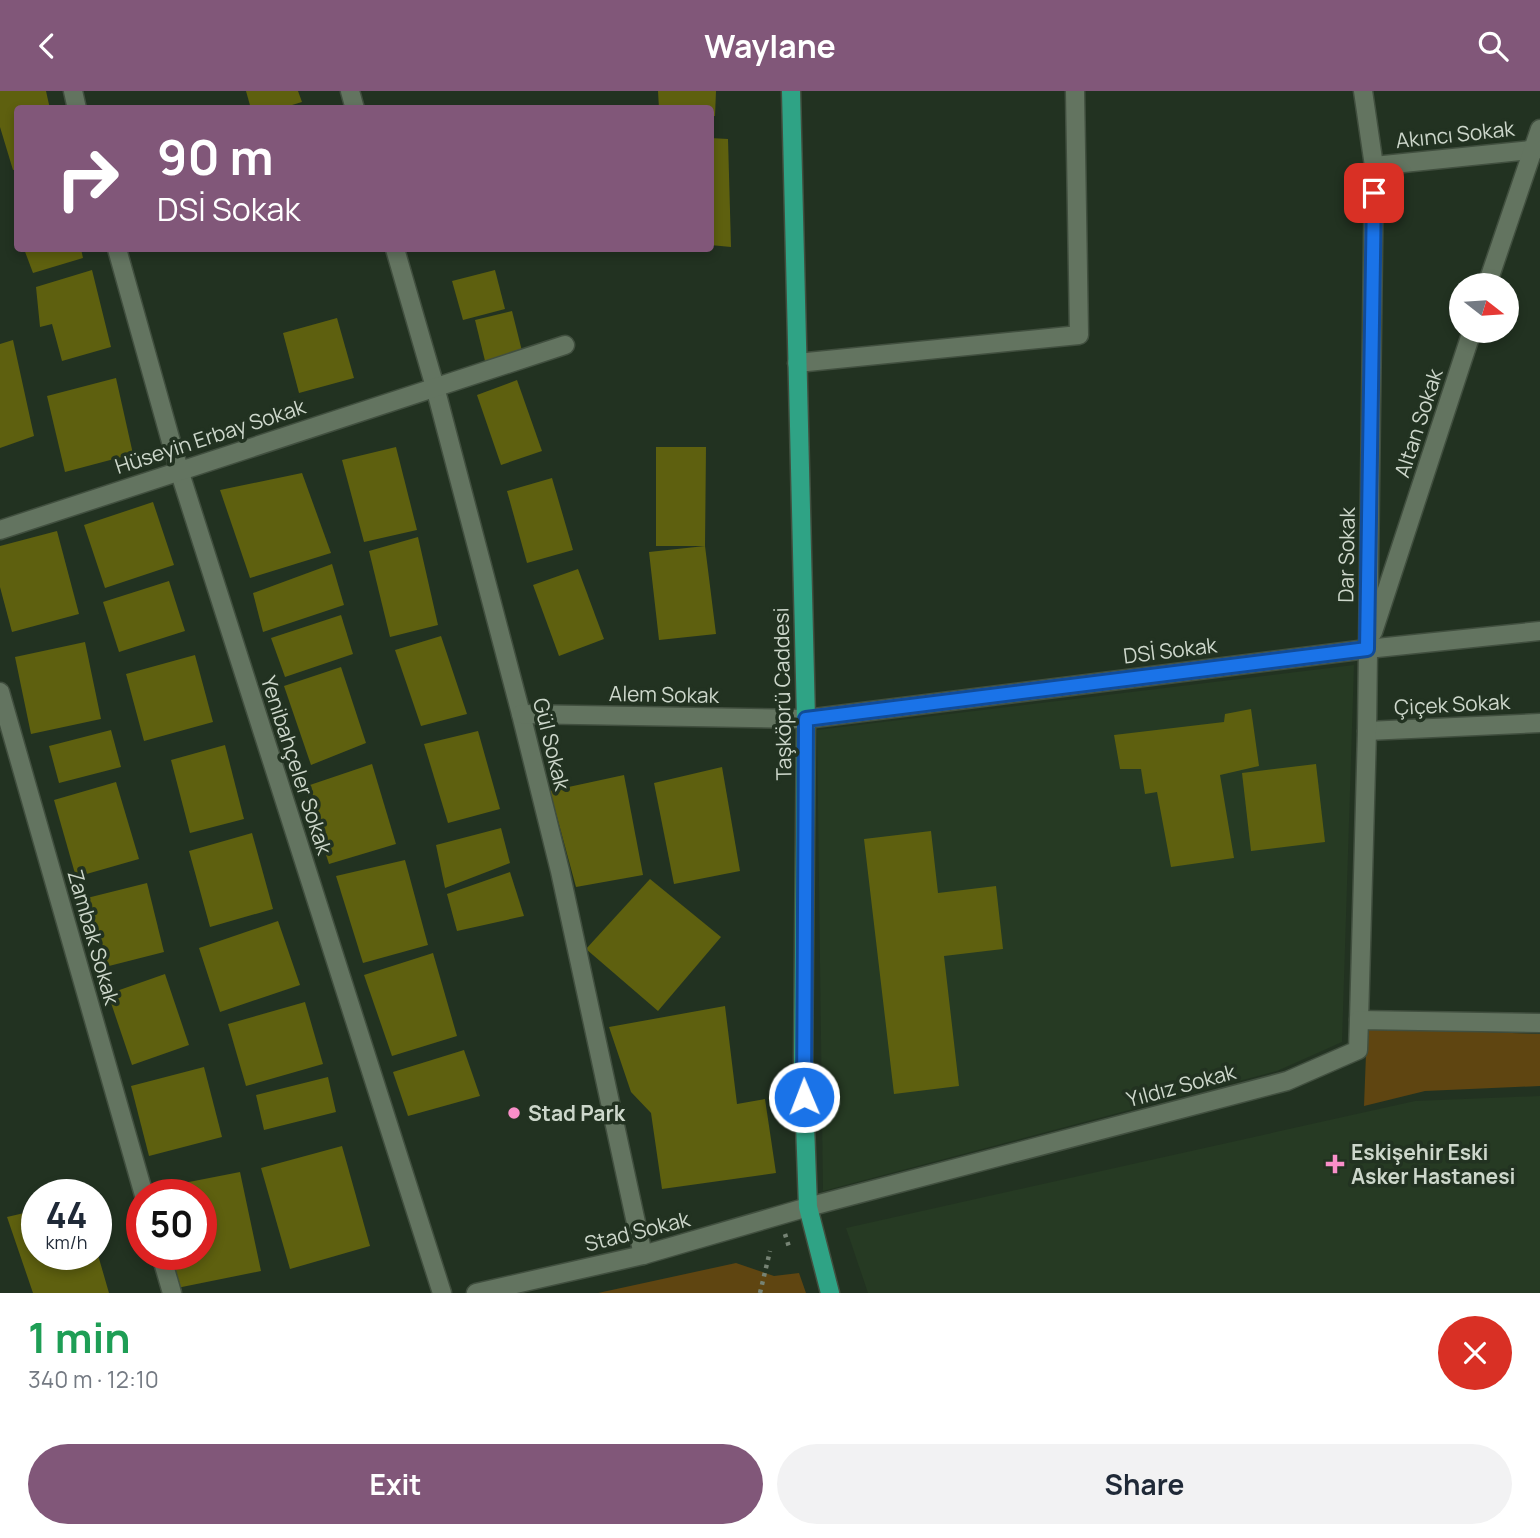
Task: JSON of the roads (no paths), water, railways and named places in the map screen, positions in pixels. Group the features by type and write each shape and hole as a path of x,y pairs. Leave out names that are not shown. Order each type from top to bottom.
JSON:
{"main road":[{"name":"Taşköprü Caddesi","path":"791,91 806,719 803,1069 808,1207 831,1293"}],"street":[{"path":"797,363 1079,335 1075,91"},
{"name":"Dar Sokak","path":"1359,1020 1367,731 1374,166 1363,91"},
{"path":"1491,273 1536,149 1540,129"},
{"name":"Akıncı Sokak","path":"1374,166 1536,149"},
{"name":"Yenibahçeler Sokak","path":"118,252 179,470 442,1293"},
{"name":"Gül Sokak","path":"396,252 435,387 560,871 643,1255"},
{"name":"Altan Sokak","path":"1367,649 1468,343"},
{"name":"Hüseyin Erbay Sokak","path":"0,530 565,345"},
{"name":"DSİ Sokak","path":"806,719 1367,649 1540,631"},
{"name":"Zambak Sokak","path":"0,692 139,1179"},
{"name":"Alem Sokak","path":"521,714 806,719"},
{"name":"Çiçek Sokak","path":"1367,731 1540,723"},
{"path":"1359,1020 1540,1023"},
{"name":"Yıldız Sokak","path":"808,1207 1287,1081 1358,1050 1359,1020"},
{"name":"Stad Sokak","path":"476,1293 643,1255 808,1207"},
{"path":"165,1270 172,1293"}],"place":[{"name":"Stad Park","path":"514,1113"},
{"name":"Eskişehir Eski Asker Hastanesi","path":"1335,1164"}]}
